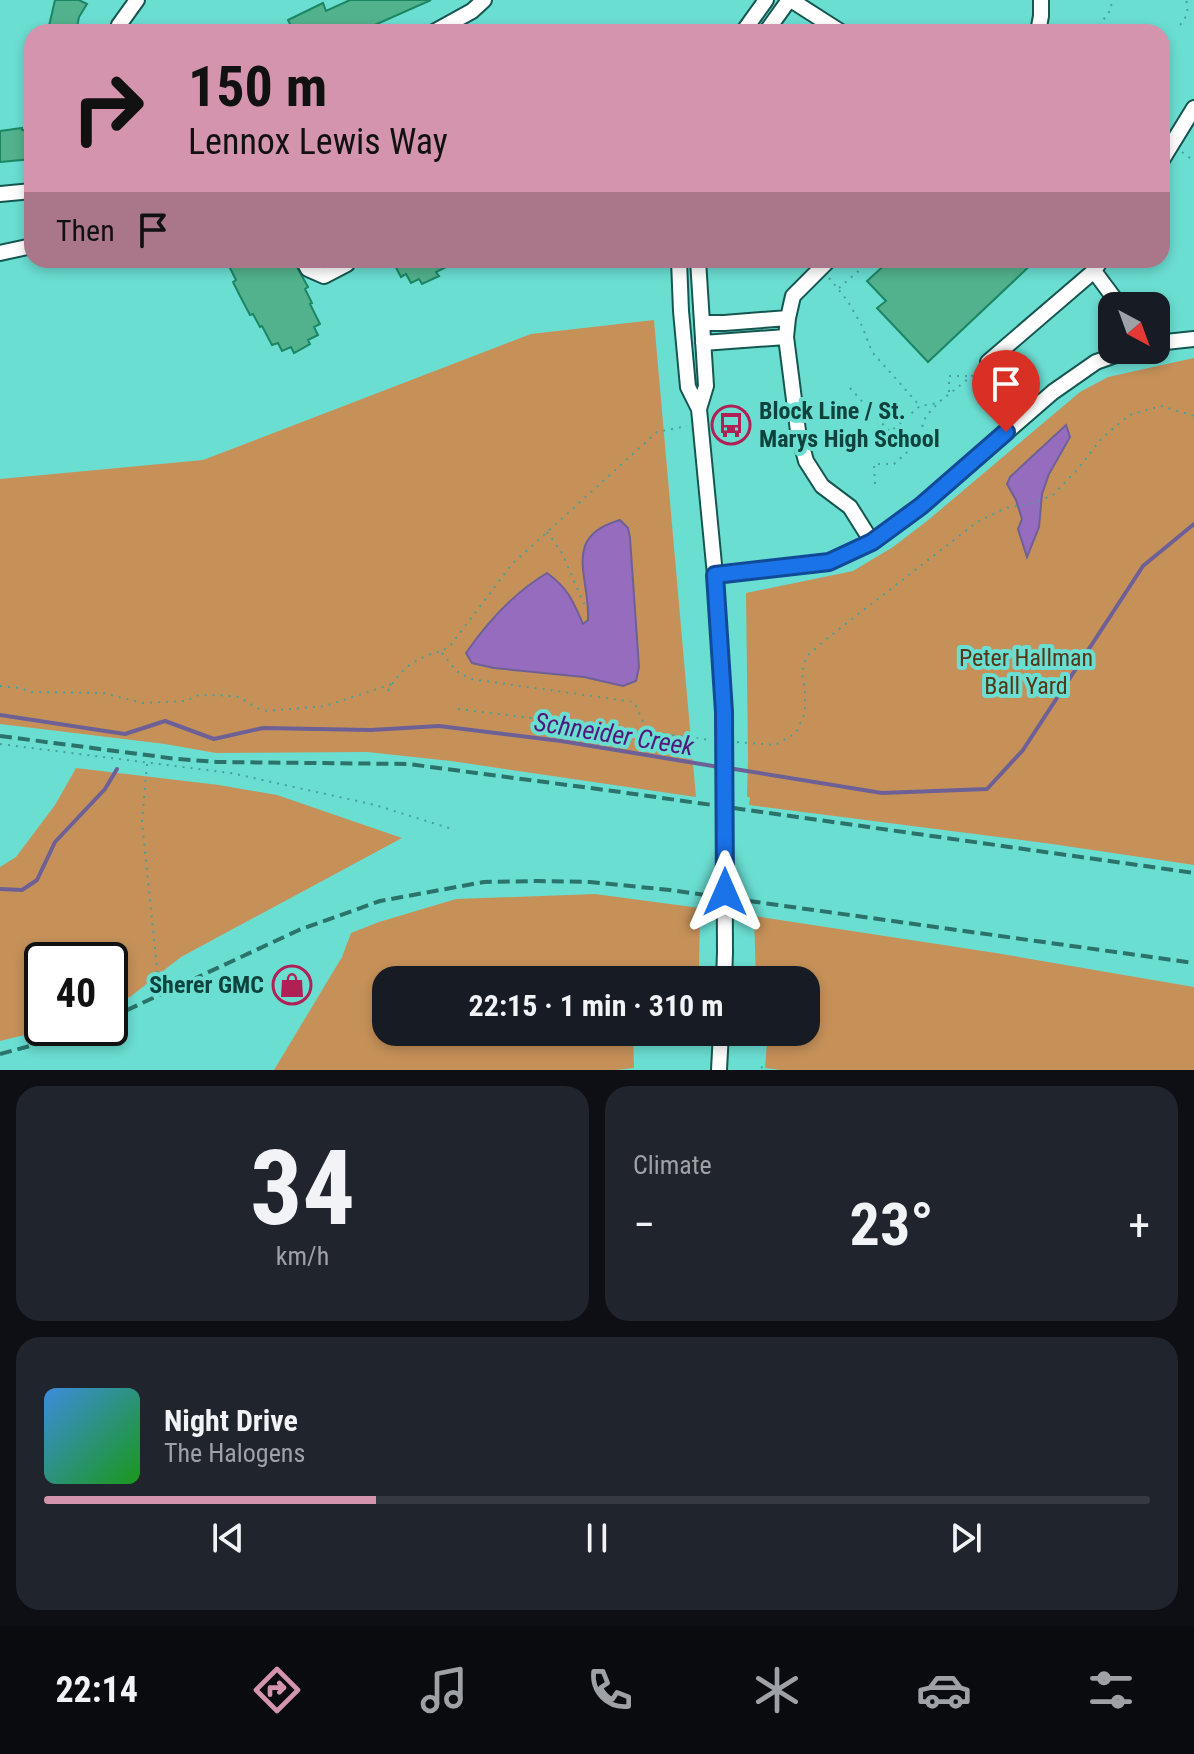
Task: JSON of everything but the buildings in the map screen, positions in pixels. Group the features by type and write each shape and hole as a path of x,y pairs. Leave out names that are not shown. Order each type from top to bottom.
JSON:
{"street":[{"path":"120,24 137,0"},
{"path":"448,24 484,0"},
{"path":"749,24 766,0"},
{"path":"772,24 790,0 828,24"},
{"path":"1040,24 1041,0"},
{"path":"1170,147 1194,108"},
{"path":"0,194 24,192"},
{"path":"0,253 24,248"},
{"path":"307,268 324,276 339,268"},
{"path":"679,268 688,387 699,409"},
{"path":"699,268 706,386 699,409 724,712 724,966"},
{"path":"821,268 793,296 788,318 786,337 798,431 806,461 822,486 850,507 872,542"},
{"path":"1030,411 988,362 1095,268"},
{"path":"1098,268 1112,292"},
{"path":"702,323 788,318"},
{"path":"703,343 786,337"},
{"path":"1170,342 1194,339"},
{"path":"715,575 829,562 872,542 934,495 1030,411 1098,361"},
{"path":"719,1070 720,1046"}],"path":[{"path":"1100,24 1112,8 1110,0"},
{"path":"1180,25 1186,17 1186,0"},
{"path":"827,268 862,326 872,352 920,406"},
{"path":"838,289 862,268"},
{"path":"875,484 874,464 894,464 916,444 926,416 988,362"},
{"path":"949,394 949,376 971,376"},
{"path":"850,388 890,432 920,406 939,402"},
{"path":"733,742 775,745 796,733 805,713 802,673 806,657 977,522 1012,506 1034,503 1053,495 1101,439 1129,415 1161,406 1194,416"},
{"path":"388,691 398,674 428,654 441,652 450,646 512,564 657,432 700,425"},
{"path":"547,532 562,553 584,604"},
{"path":"441,652 456,671 471,679 634,702 648,733"},
{"path":"0,686 31,692 103,693 143,703 185,701 199,695 218,695 239,697 267,711 325,706 392,684"},
{"path":"458,709 720,741"},
{"path":"0,744 231,773 375,805 455,830"},
{"path":"148,763 142,822 158,978"},
{"path":"761,1067 767,1070"}],"green space":[{"path":"654,320 696,797 451,761 367,752 216,753 0,724 0,479 203,460 531,334"},
{"name":"Peter Hallman Ball Yard","path":"1194,358 1194,865 749,805 746,593 853,571 893,547 927,521 1080,392 1108,377"},
{"path":"76,768 277,795 402,838 181,957 128,998 128,942 24,942 24,1035 0,1041 0,867 16,857 55,805"},
{"path":"595,894 700,908 699,966 372,966 372,1046 633,1046 634,1068 274,1070 342,957 351,933 456,899"},
{"path":"754,916 1194,987 1194,1070 765,1068 767,1046 820,1046 820,966 756,966"}],"shaded area":[{"path":"1066,425 1070,437 1049,474 1042,494 1039,527 1027,557 1018,529 1022,519 1007,484 1010,477"},
{"path":"620,520 628,528 630,538 639,667 636,681 623,686 584,677 472,663 466,653 483,631 513,599 547,573 569,596 583,624 588,620 583,574 584,548 590,537 602,527"}],"waterway":[{"name":"Schneider Creek","path":"728,768 882,793 987,789 1023,750 1143,566 1194,524"},
{"name":"Schneider Creek","path":"0,715 125,734 165,721 214,739 263,728 371,730 439,726 561,741 719,767"},
{"name":"Schneider Creek","path":"0,889 22,890 37,880 55,842 105,789 117,769"}],"railway":[{"path":"0,736 217,762 408,764 1194,873"},
{"path":"128,1010 299,930 380,901 484,882 590,882 670,890 1194,963"},
{"path":"0,1054 30,1046"}],"place":[{"name":"Block Line / St. Marys High School","path":"731,425"},
{"name":"Sherer GMC","path":"292,985"}],"route":[{"path":"725,892 724,712 715,575 829,562 872,542 921,506 1006,432"}]}
